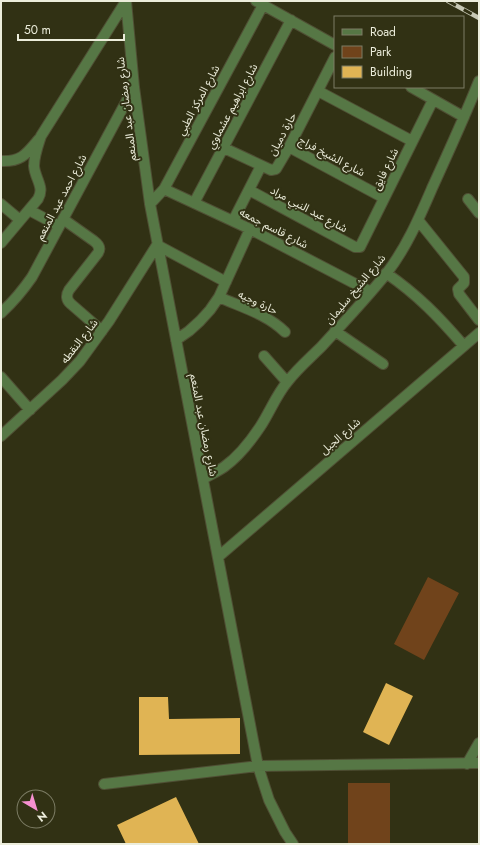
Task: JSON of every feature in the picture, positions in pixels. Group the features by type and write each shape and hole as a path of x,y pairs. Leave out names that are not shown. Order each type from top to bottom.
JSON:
{"street":[{"name":"شارع رمضان عبد المنعم","path":"126,1 134,87 157,245 258,766 269,800 285,832 293,844"},
{"path":"1,161 10,161 20,158 28,152 41,136 126,1"},
{"path":"259,3 334,44"},
{"name":"شارع المركز الطبي","path":"150,204 164,188 259,3"},
{"name":"شارع ابراهيم عشماوي","path":"194,203 291,20"},
{"name":"حارة دميان","path":"224,148 271,170 276,169 289,147 334,59"},
{"name":"شارع الشيخ سليمان","path":"203,479 224,467 244,449 287,382 371,292 386,273 407,242 418,220 479,81"},
{"name":"شارع احمد عبد المنعم","path":"1,313 13,302 32,277 134,87"},
{"path":"413,88 464,117"},
{"path":"318,91 412,141"},
{"name":"شارع فايق","path":"357,248 361,244 433,100"},
{"path":"1,242 41,194 41,189 35,175 34,165 35,155 41,136"},
{"name":"شارع الشيخ فراج","path":"289,147 384,198"},
{"path":"233,221 262,166"},
{"name":"شارع قاسم جمعه","path":"164,188 250,229 371,292"},
{"name":"شارع عبد النبي مراد","path":"249,190 357,248"},
{"path":"468,199 479,213"},
{"path":"1,204 20,220"},
{"path":"29,210 61,223 98,244 98,253 69,290 67,296 68,302 102,331"},
{"path":"418,220 464,277 464,283 458,289 459,294 479,320"},
{"path":"176,340 189,331 210,310 226,282 250,229"},
{"path":"157,245 226,282"},
{"name":"شارع النقطه","path":"1,436 62,380 80,361 102,331 157,245"},
{"path":"386,273 419,298 434,312 464,346"},
{"name":"حارة وجيه","path":"218,297 272,320 284,332"},
{"path":"335,331 383,364"},
{"name":"شارع الجبل","path":"218,557 479,333"},
{"path":"264,356 287,382"},
{"path":"1,377 30,410"},
{"path":"467,764 479,743"},
{"path":"104,784 258,766 479,763"}],"green space":[{"path":"428,577 459,593 424,660 394,644"},
{"path":"348,783 390,783 390,844 348,844"}],"building":[{"path":"386,683 413,696 389,745 363,732"},
{"path":"139,697 168,697 169,719 240,718 240,754 139,755"},
{"path":"176,797 199,844 126,844 117,825"}],"railway":[{"path":"448,1 479,18"}]}
